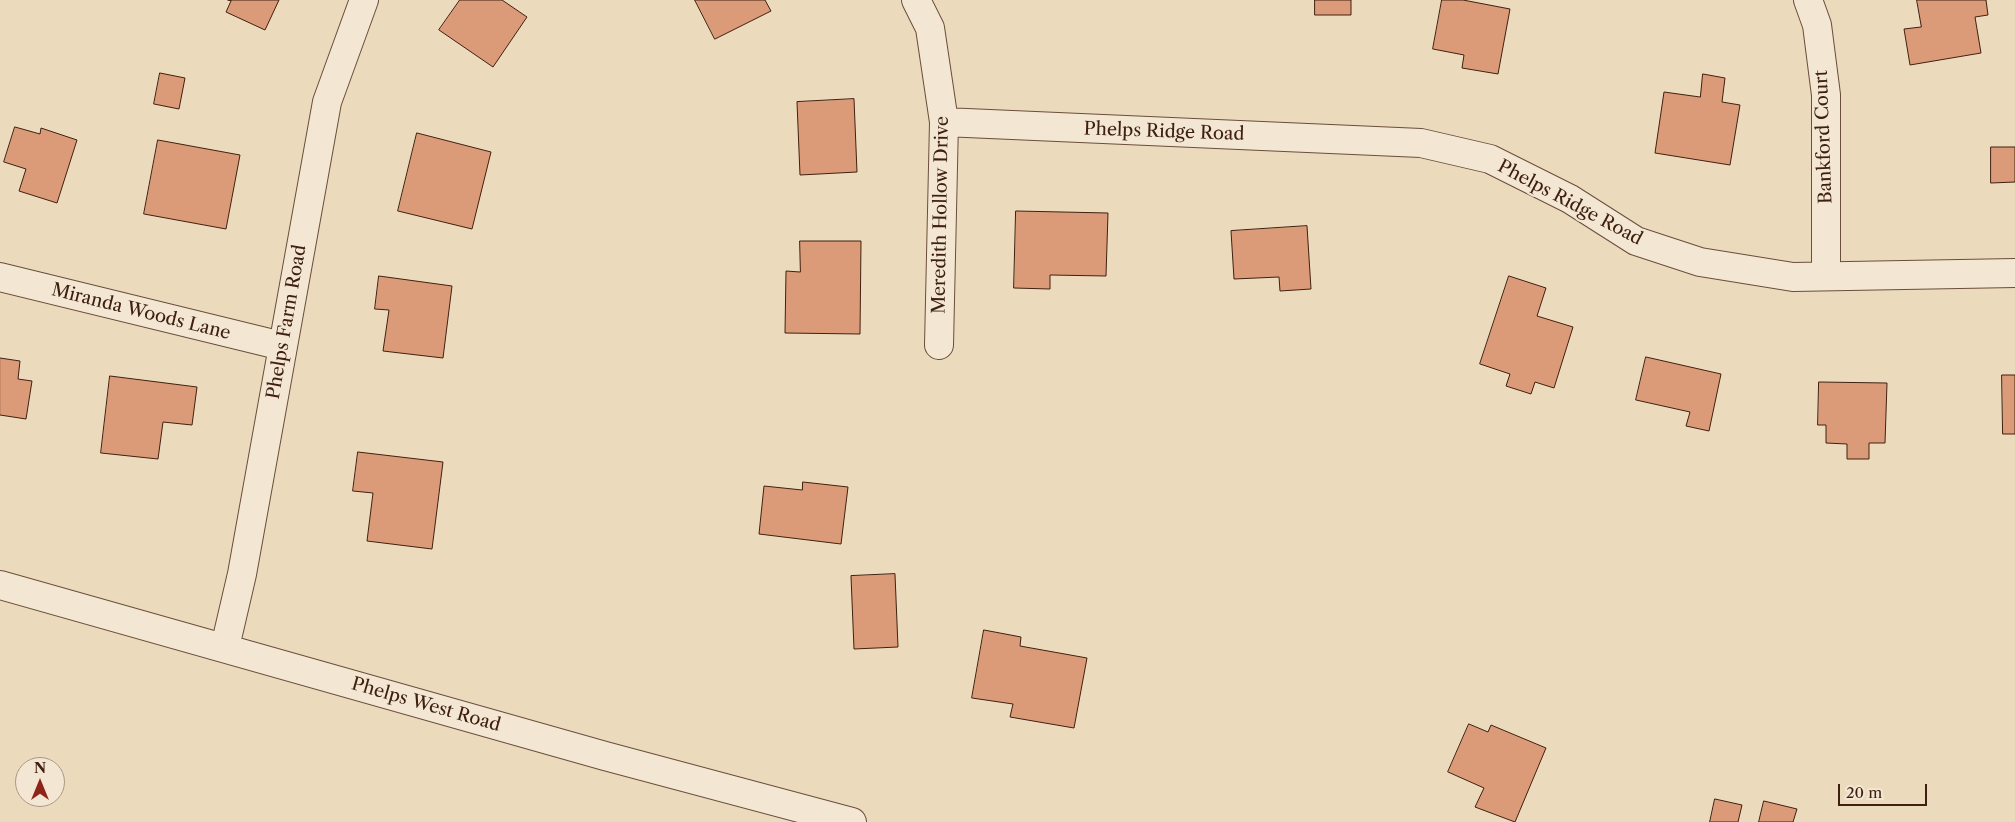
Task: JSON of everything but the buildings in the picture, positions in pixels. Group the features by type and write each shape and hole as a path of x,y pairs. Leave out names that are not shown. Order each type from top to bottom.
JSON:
{"street":[{"name":"Phelps Farm Road","path":"225,647 242,574 282,346 328,102 364,0"},
{"name":"Meredith Hollow Drive","path":"916,0 930,28 944,122 939,345"},
{"name":"Bankford Court","path":"1808,0 1817,25 1826,95 1826,276"},
{"name":"Phelps Ridge Road","path":"944,122 1421,143 1490,159 1570,199 1636,241 1700,262 1793,277 2015,273"},
{"name":"Miranda Woods Lane","path":"0,277 282,346"},
{"name":"Phelps West Road","path":"0,585 225,647 605,756 852,822"}]}
